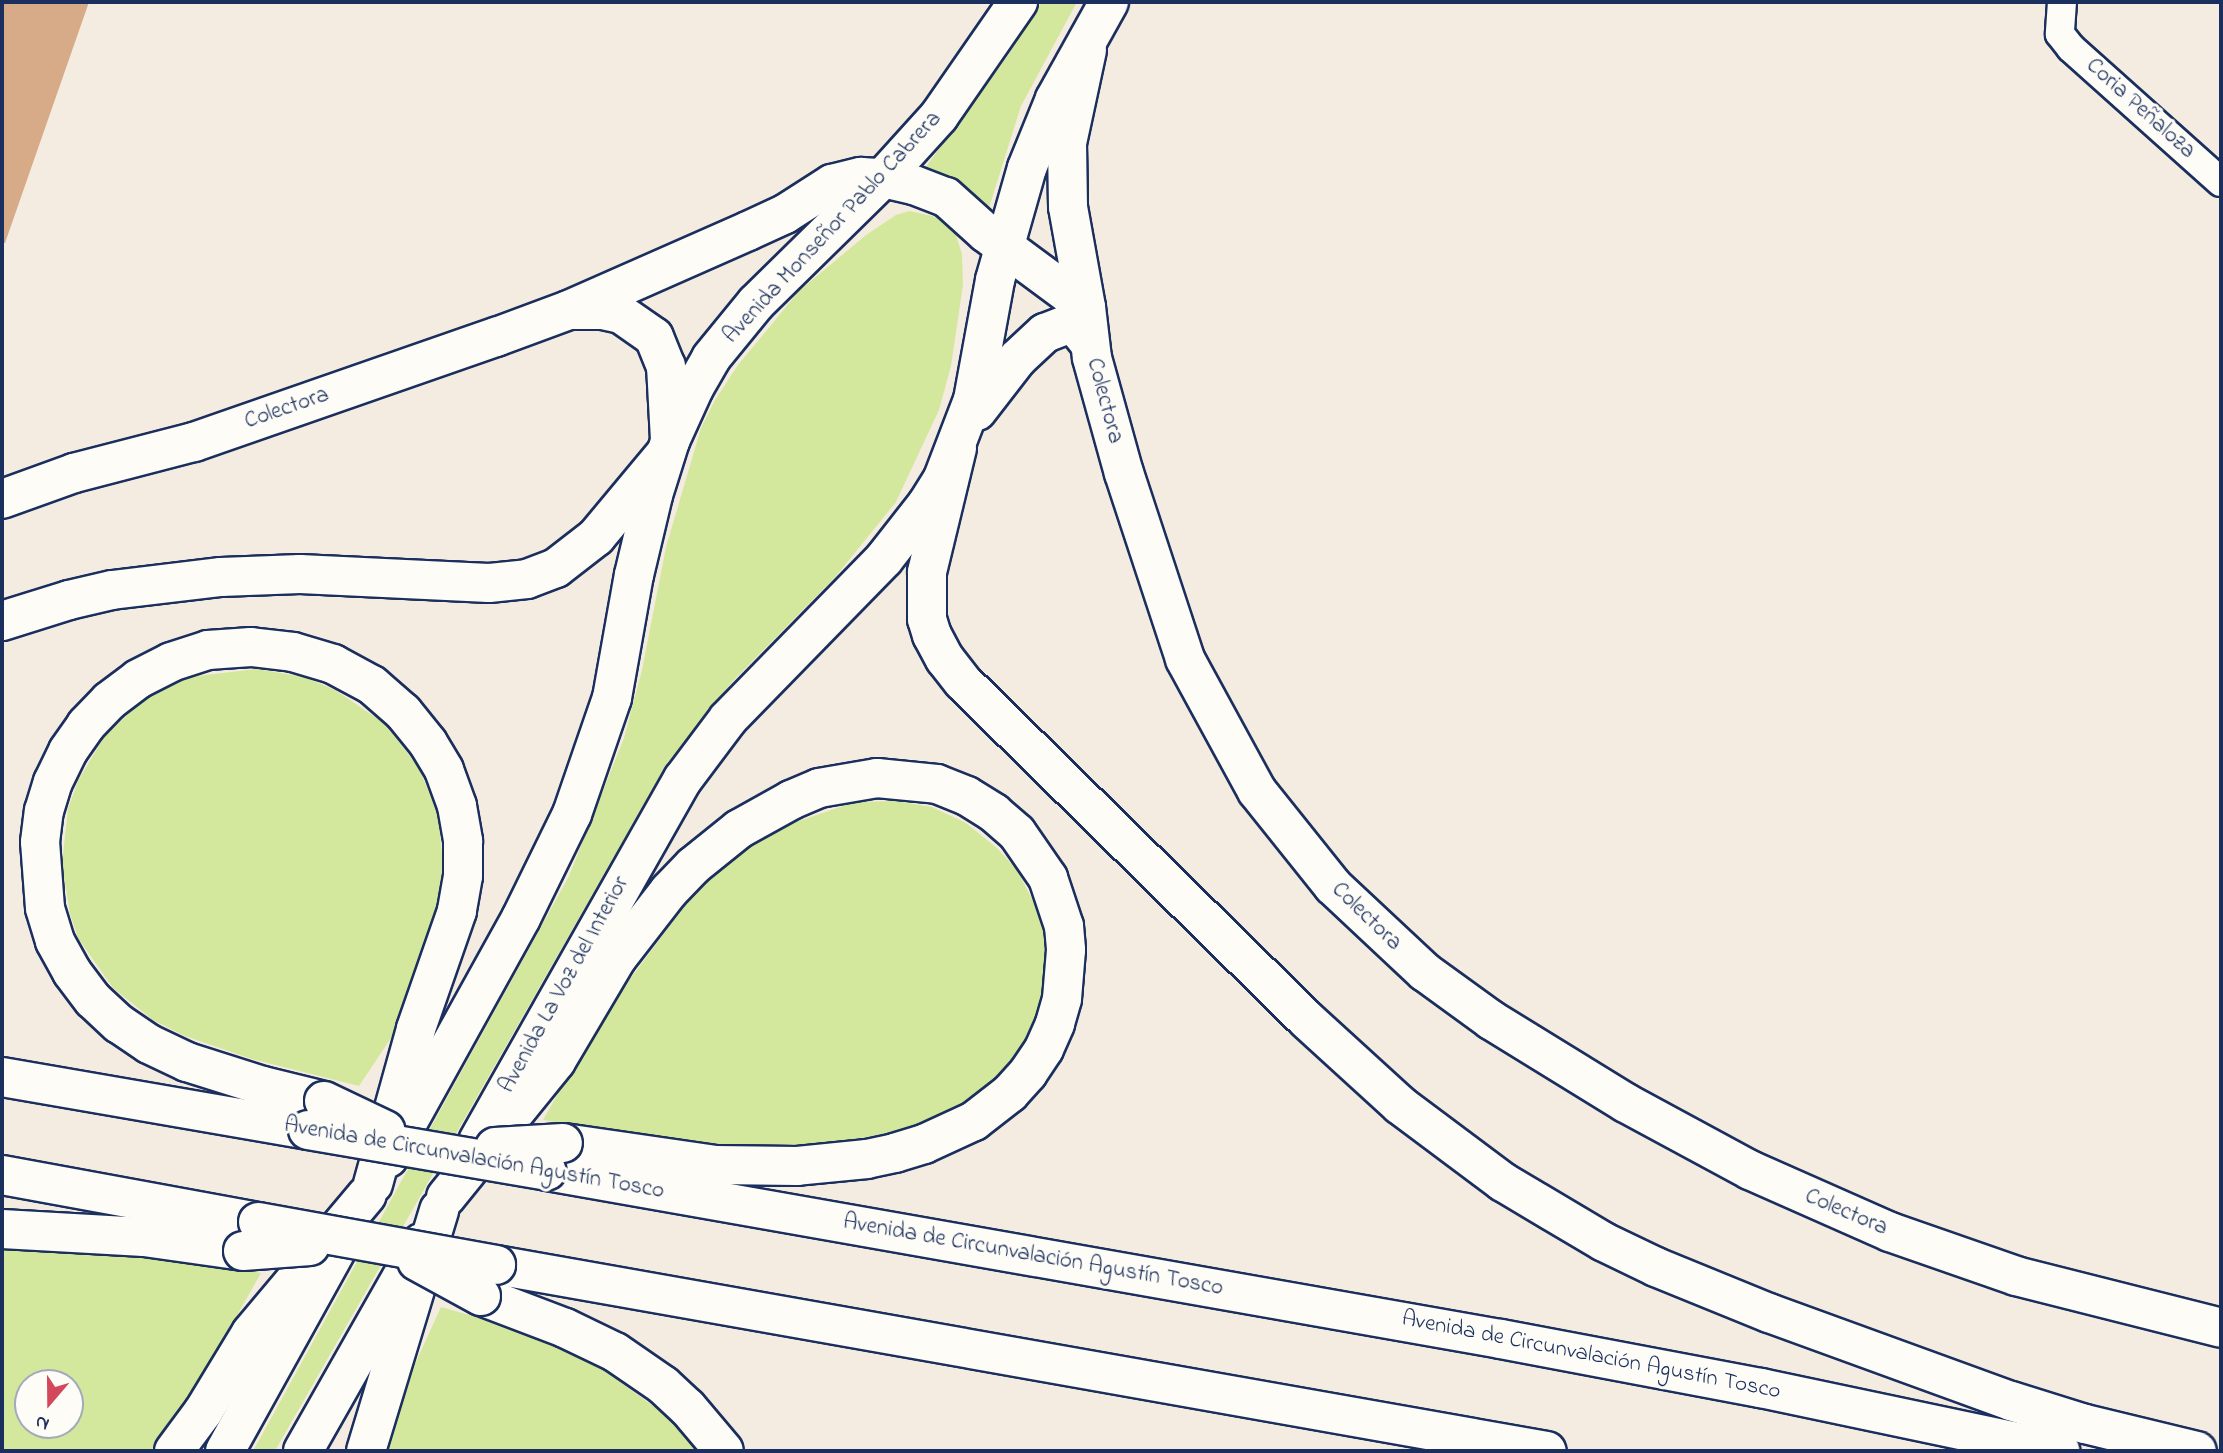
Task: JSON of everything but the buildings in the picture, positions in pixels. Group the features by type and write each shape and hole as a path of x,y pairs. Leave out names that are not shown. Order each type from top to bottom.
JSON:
{"main road":[{"name":"Avenida Monseñor Pablo Cabrera","path":"370,1189 509,940 572,814 603,732 640,548 668,447 694,387 734,328 790,267 883,178 962,86 1018,2"},
{"path":"1109,2 1041,133 1003,245 980,376 961,437 927,572 927,619 945,659 963,682 1307,1020 1451,1146 1552,1213 1656,1267 1782,1317 2011,1401 2085,1424 2197,1451"},
{"name":"Colectora","path":"1089,36 1067,143 1065,178 1088,326 1145,544 1185,659 1257,791 1333,886 1376,930 1425,972 1553,1060 1686,1137 1783,1186 1890,1232 2016,1276 2221,1328"},
{"name":"Colectora","path":"2,499 74,473 194,442 569,310 785,214 832,184 861,177 883,178 914,185 946,197 1003,245 1061,285 1088,326"},
{"path":"2,621 112,590 221,577 300,574 489,583 527,579 556,568 596,537 668,447 666,366 654,337 621,314 602,310 569,310"},
{"path":"961,437 1018,358 1045,333 1068,324 1079,330 1088,326"},
{"name":"Avenida La Voz del Interior","path":"303,1451 683,779 728,719 884,559 927,504 961,437"},
{"path":"225,1451 370,1189 416,1030 457,911 463,876 463,841 457,806 444,770 428,743 403,712 372,685 333,664 293,652 251,647 208,650 171,662 138,679 109,701 86,725 68,751 53,782 44,811 40,842 45,908 55,941 72,972 93,1000 119,1024 149,1044 187,1062 263,1086 316,1115"},
{"path":"366,1451 443,1204 556,1061 617,958 669,891 693,866 739,829 791,800 819,788 877,778 937,784 967,796 994,813 1029,848 1048,878 1061,914 1066,950 1062,999 1055,1024 1044,1049 1028,1073 1010,1093 974,1121 924,1144 895,1153 867,1159 797,1166 716,1166 555,1157"},
{"name":"Avenida de Circunvalación Agustín Tosco","path":"2,1077 316,1115 430,1150 555,1157 1761,1388 2060,1451"},
{"path":"2,1175 250,1236"},
{"path":"174,1451 203,1412 251,1333 370,1189"},
{"path":"2,1229 144,1237 250,1236 379,1242 488,1281 1547,1451"},
{"path":"488,1281 554,1324 615,1352 663,1385 687,1407 724,1451"}],"street":[{"name":"Coria Peñaloza","path":"2062,2 2060,34 2071,48 2221,183"}],"green space":[{"path":"1042,2 1077,2 1021,106 987,214 922,172 1007,57"},
{"path":"909,211 946,219 955,232 962,254 963,285 951,366 939,410 896,502 836,576 731,683 666,765 275,1451 253,1451 569,876 624,738 642,670 666,547 701,428 715,400 738,365 799,291 866,235 896,215"},
{"path":"257,669 304,677 335,690 384,723 419,768 438,815 443,864 436,915 393,1035 359,1086 252,1059 185,1036 153,1020 113,988 78,938 70,914 62,864 68,809 78,781 104,737 142,701 189,677"},
{"path":"895,801 932,807 966,823 997,848 1017,870 1034,903 1044,933 1046,969 1040,1008 1028,1037 1011,1062 989,1085 966,1103 902,1131 818,1145 729,1148 543,1120 601,1018 695,892 751,843 781,827 855,802"},
{"path":"2,1249 101,1252 213,1263 261,1273 195,1390 151,1451 2,1451"},
{"path":"441,1307 524,1331 602,1369 663,1413 699,1451 387,1451 415,1364"}]}
